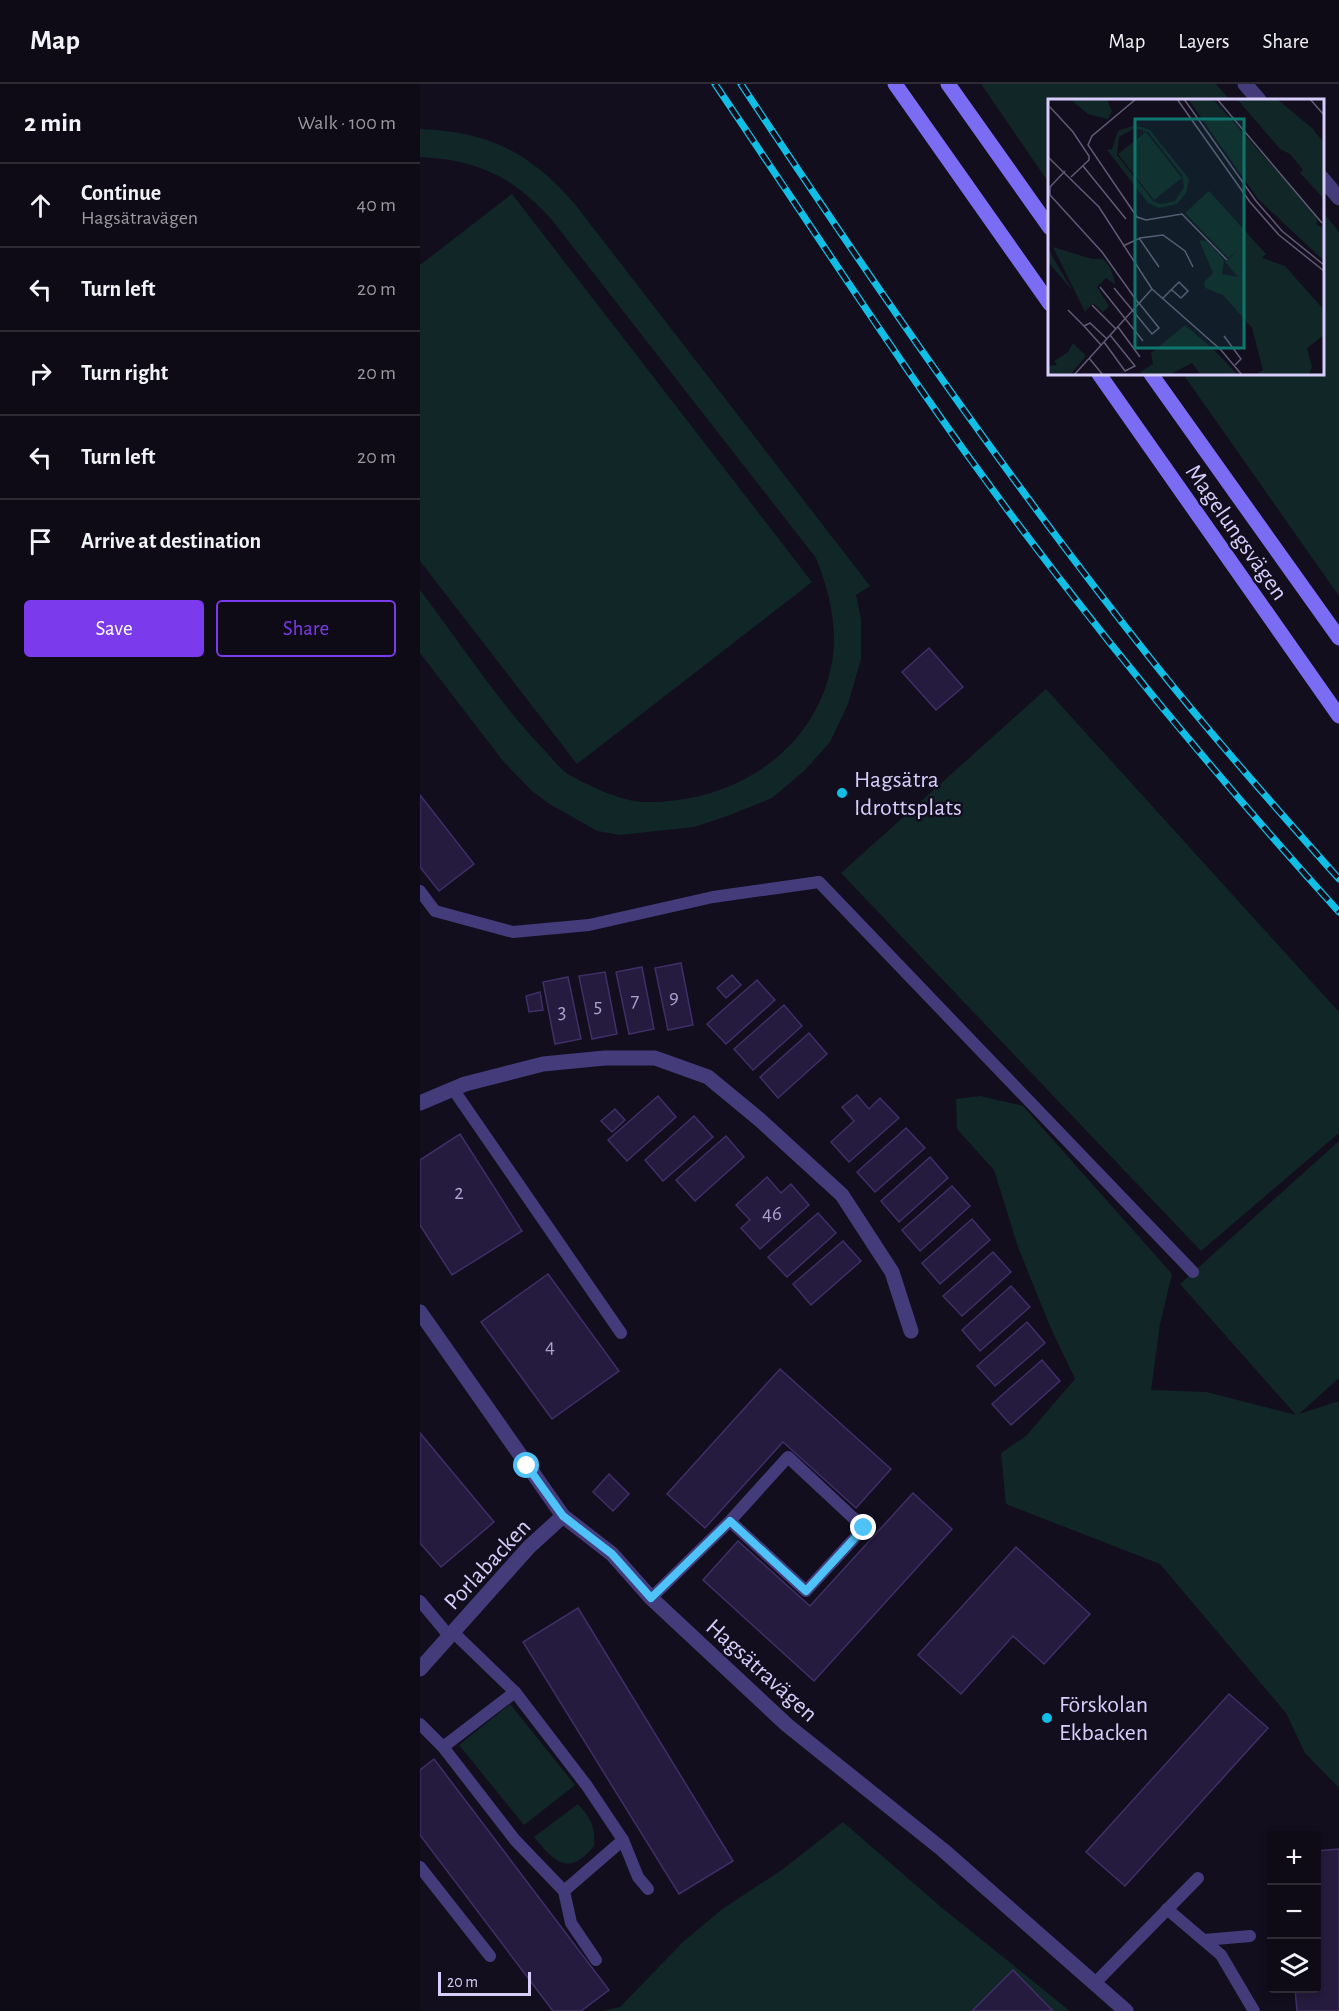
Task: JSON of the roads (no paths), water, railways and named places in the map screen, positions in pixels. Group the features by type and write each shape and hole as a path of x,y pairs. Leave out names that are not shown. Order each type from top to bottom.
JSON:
{"main road":[{"path":"896,84 1048,301"},
{"path":"948,84 1048,225"},
{"name":"Magelungsvägen","path":"1099,375 1339,716"},
{"name":"Magelungsvägen","path":"1152,375 1339,638"}],"street":[{"path":"1245,84 1258,99"},
{"path":"1324,179 1339,198"},
{"path":"420,1103 453,1089 543,1064 605,1058 655,1058 708,1077 760,1120 842,1195 892,1272 911,1331"},
{"name":"Hagsätravägen","path":"420,1312 563,1516 612,1554 651,1598 787,1725 943,1850 1126,2011"},
{"name":"Porlabacken","path":"420,1670 529,1547 563,1516"}],"lane":[{"path":"420,891 435,910 513,932 589,924 713,897 819,882 1192,1272"},
{"path":"453,1089 621,1334"},
{"path":"651,1598 730,1521 788,1457 864,1528 806,1591 730,1521"},
{"path":"420,1601 449,1637"},
{"path":"420,1614 515,1692 587,1786 623,1840 638,1877 648,1889"},
{"path":"443,1747 515,1692"},
{"path":"420,1724 443,1747 515,1840 564,1891 571,1923 596,1960"},
{"path":"564,1891 623,1840"},
{"path":"420,1867 490,1956"},
{"path":"1095,1983 1198,1878"},
{"path":"1167,1909 1221,1955 1254,2011"},
{"path":"1204,1940 1250,1936"}],"railway":[{"path":"715,84 922,391 1070,593 1175,723 1339,912"},
{"path":"741,84 890,305 1045,522 1176,691 1339,879"}],"place":[{"name":"Hagsätra Idrottsplats","path":"842,793"},
{"name":"Förskolan Ekbacken","path":"1047,1718"}]}
